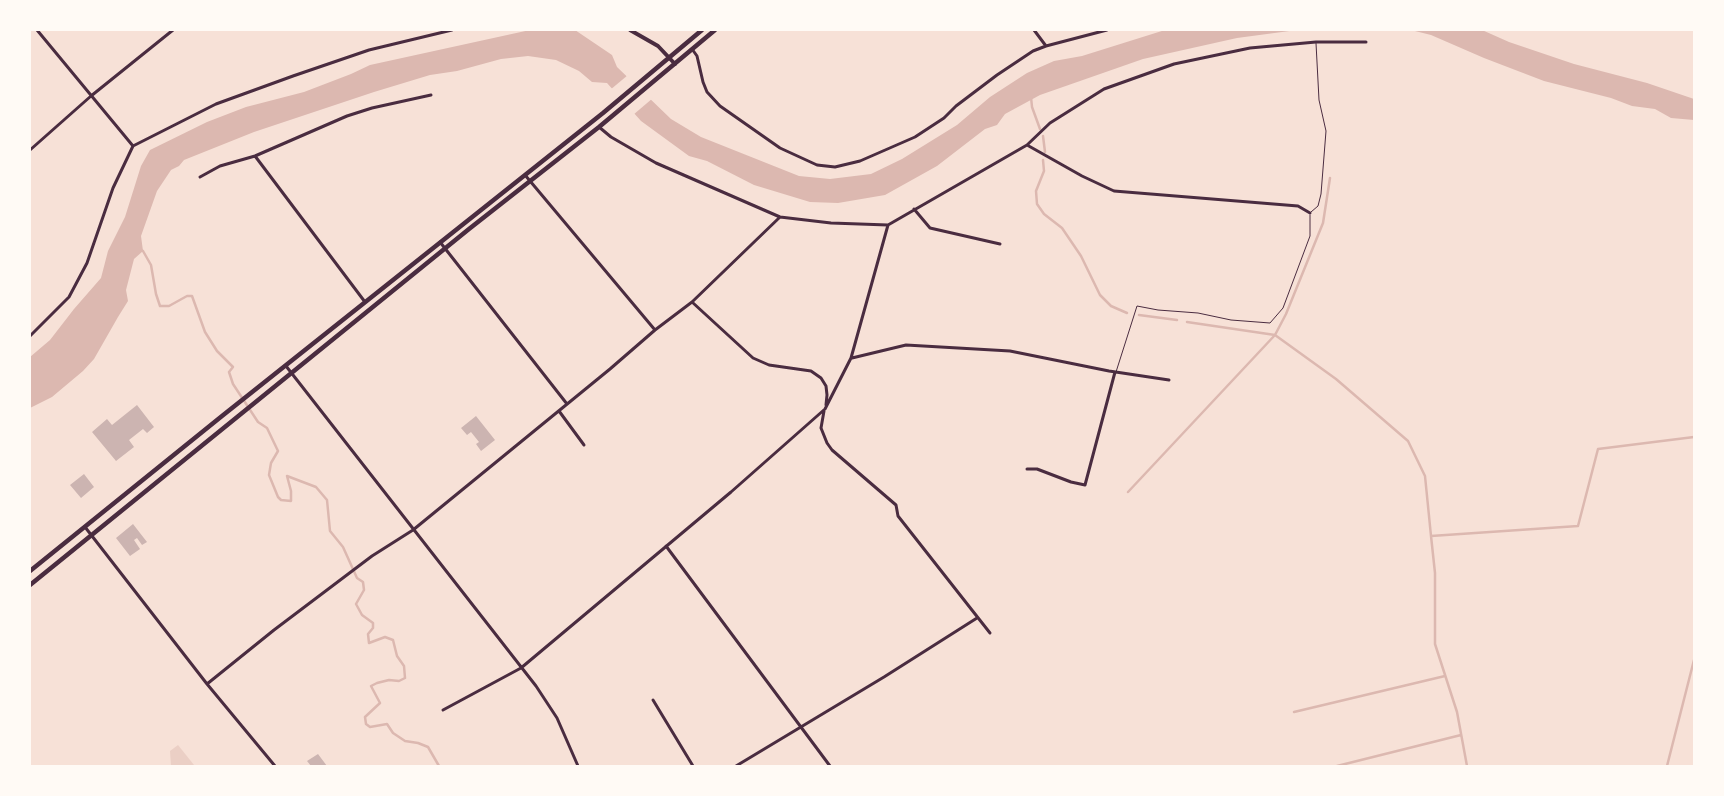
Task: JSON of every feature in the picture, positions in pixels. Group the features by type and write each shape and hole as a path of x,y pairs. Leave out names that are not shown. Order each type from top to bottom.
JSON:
{"main road":[{"path":"30,571 603,113 702,30"},
{"path":"30,585 445,248 599,127 715,30"}],"street":[{"path":"37,30 133,146"},
{"path":"30,150 91,96 173,30"},
{"path":"630,30 658,46 675,64"},
{"path":"1034,30 1046,46"},
{"path":"692,49 697,56 707,92 720,106 780,148 817,165 835,167 860,161 915,137 944,118 956,106 997,74 1033,51 1107,30"},
{"path":"30,336 69,297 88,263 113,188 133,146 216,104 369,50 449,31"},
{"path":"599,127 611,137 656,163 780,217 831,223 888,225 1027,145 1050,123 1104,89 1174,64 1250,48 1316,42 1366,42"},
{"path":"200,178 220,166 255,156 347,116 372,108 431,95"},
{"path":"1027,145 1082,176 1114,191 1298,206 1310,213"},
{"path":"255,156 365,302"},
{"path":"524,175 655,330"},
{"path":"914,209 930,228 1000,244"},
{"path":"207,684 274,630 372,556 413,530 655,330 692,302 780,217"},
{"path":"444,710 521,668 825,409 852,358 888,225"},
{"path":"440,242 567,404"},
{"path":"692,302 753,358 769,365 810,371 821,378 826,386 827,395 821,428 832,450 896,505 898,516 990,633"},
{"path":"852,358 906,345 1010,351 1116,372 1169,380"},
{"path":"286,366 536,686 557,718 578,766"},
{"path":"1027,469 1037,469 1071,482 1085,485 1116,372"},
{"path":"559,411 584,445"},
{"path":"85,527 207,684 275,766"},
{"path":"666,546 830,766"},
{"path":"736,766 884,677 977,618"},
{"path":"654,700 693,766"}],"lane":[{"path":"1116,372 1137,306 1158,310 1198,313 1231,320 1270,323 1283,308 1310,236 1310,213 1318,206 1321,194 1326,131 1319,100 1316,42"}],"shaded area":[{"path":"530,30 575,30 612,55 617,67 671,119 701,137 799,176 830,179 871,174 902,159 957,125 990,97 1027,73 1054,61 1082,56 1165,30 1297,30 1237,38 1143,59 1040,95 1005,114 997,125 985,129 937,166 885,195 838,203 810,202 754,185 707,161 689,156 641,121 607,83 592,82 579,71 556,60 528,56 501,59 457,71 430,75 254,132 184,160 179,166 171,170 157,191 141,236 143,251 134,259 126,290 128,301 94,359 83,371 52,397 30,408 30,357 50,340 101,278 108,251 125,217 141,166 150,150 207,122 246,107 304,92 370,65"},
{"path":"1411,30 1482,30 1509,42 1574,64 1647,83 1694,99 1694,120 1671,118 1655,109 1632,106 1611,98 1544,81 1431,35"},
{"path":"178,745 193,766 171,766 170,751"}],"pier":[{"path":"628,75 653,98 633,115 610,90"}],"building":[{"path":"137,405 154,427 147,433 143,429 129,440 134,447 116,461 92,432 107,419 112,425"},
{"path":"476,416 495,440 481,451 476,444 479,442 471,432 467,435 461,428"},
{"path":"84,474 94,487 81,498 70,485"},
{"path":"133,524 147,542 142,545 137,538 134,540 140,549 130,556 116,538"},
{"path":"318,754 327,766 311,766 307,761"}],"waterway":[{"path":"1031,97 1032,107 1040,129"},
{"path":"1043,136 1045,152"},
{"path":"1043,160 1044,171 1036,191 1037,204 1044,214 1062,228 1081,256 1100,295 1111,306 1127,313"},
{"path":"1128,492 1275,335 1286,314 1323,223 1330,178"},
{"path":"140,249 151,265 160,306 169,306 187,296 192,296 205,332 217,351 233,367 229,372 233,384 258,422 267,428 278,451 271,463 269,475 278,497 281,500 291,501 291,491 287,476 316,487 327,500 330,531 343,547 357,578 363,582 364,590 356,604 362,615 373,623 373,628 368,634 369,643 385,637 393,640 397,656 404,666 405,678 399,681 389,680 371,686 380,703 365,717 366,724 370,727 387,724 393,733 405,741 428,747 439,766"},
{"path":"1139,315 1177,320"},
{"path":"1187,322 1275,335 1336,379 1408,441 1425,476 1431,536"},
{"path":"1467,766 1457,712 1435,644 1435,573 1431,536 1578,526 1598,449 1694,437"},
{"path":"1667,766 1694,660"},
{"path":"1294,712 1445,676"},
{"path":"1337,766 1461,735"}]}
